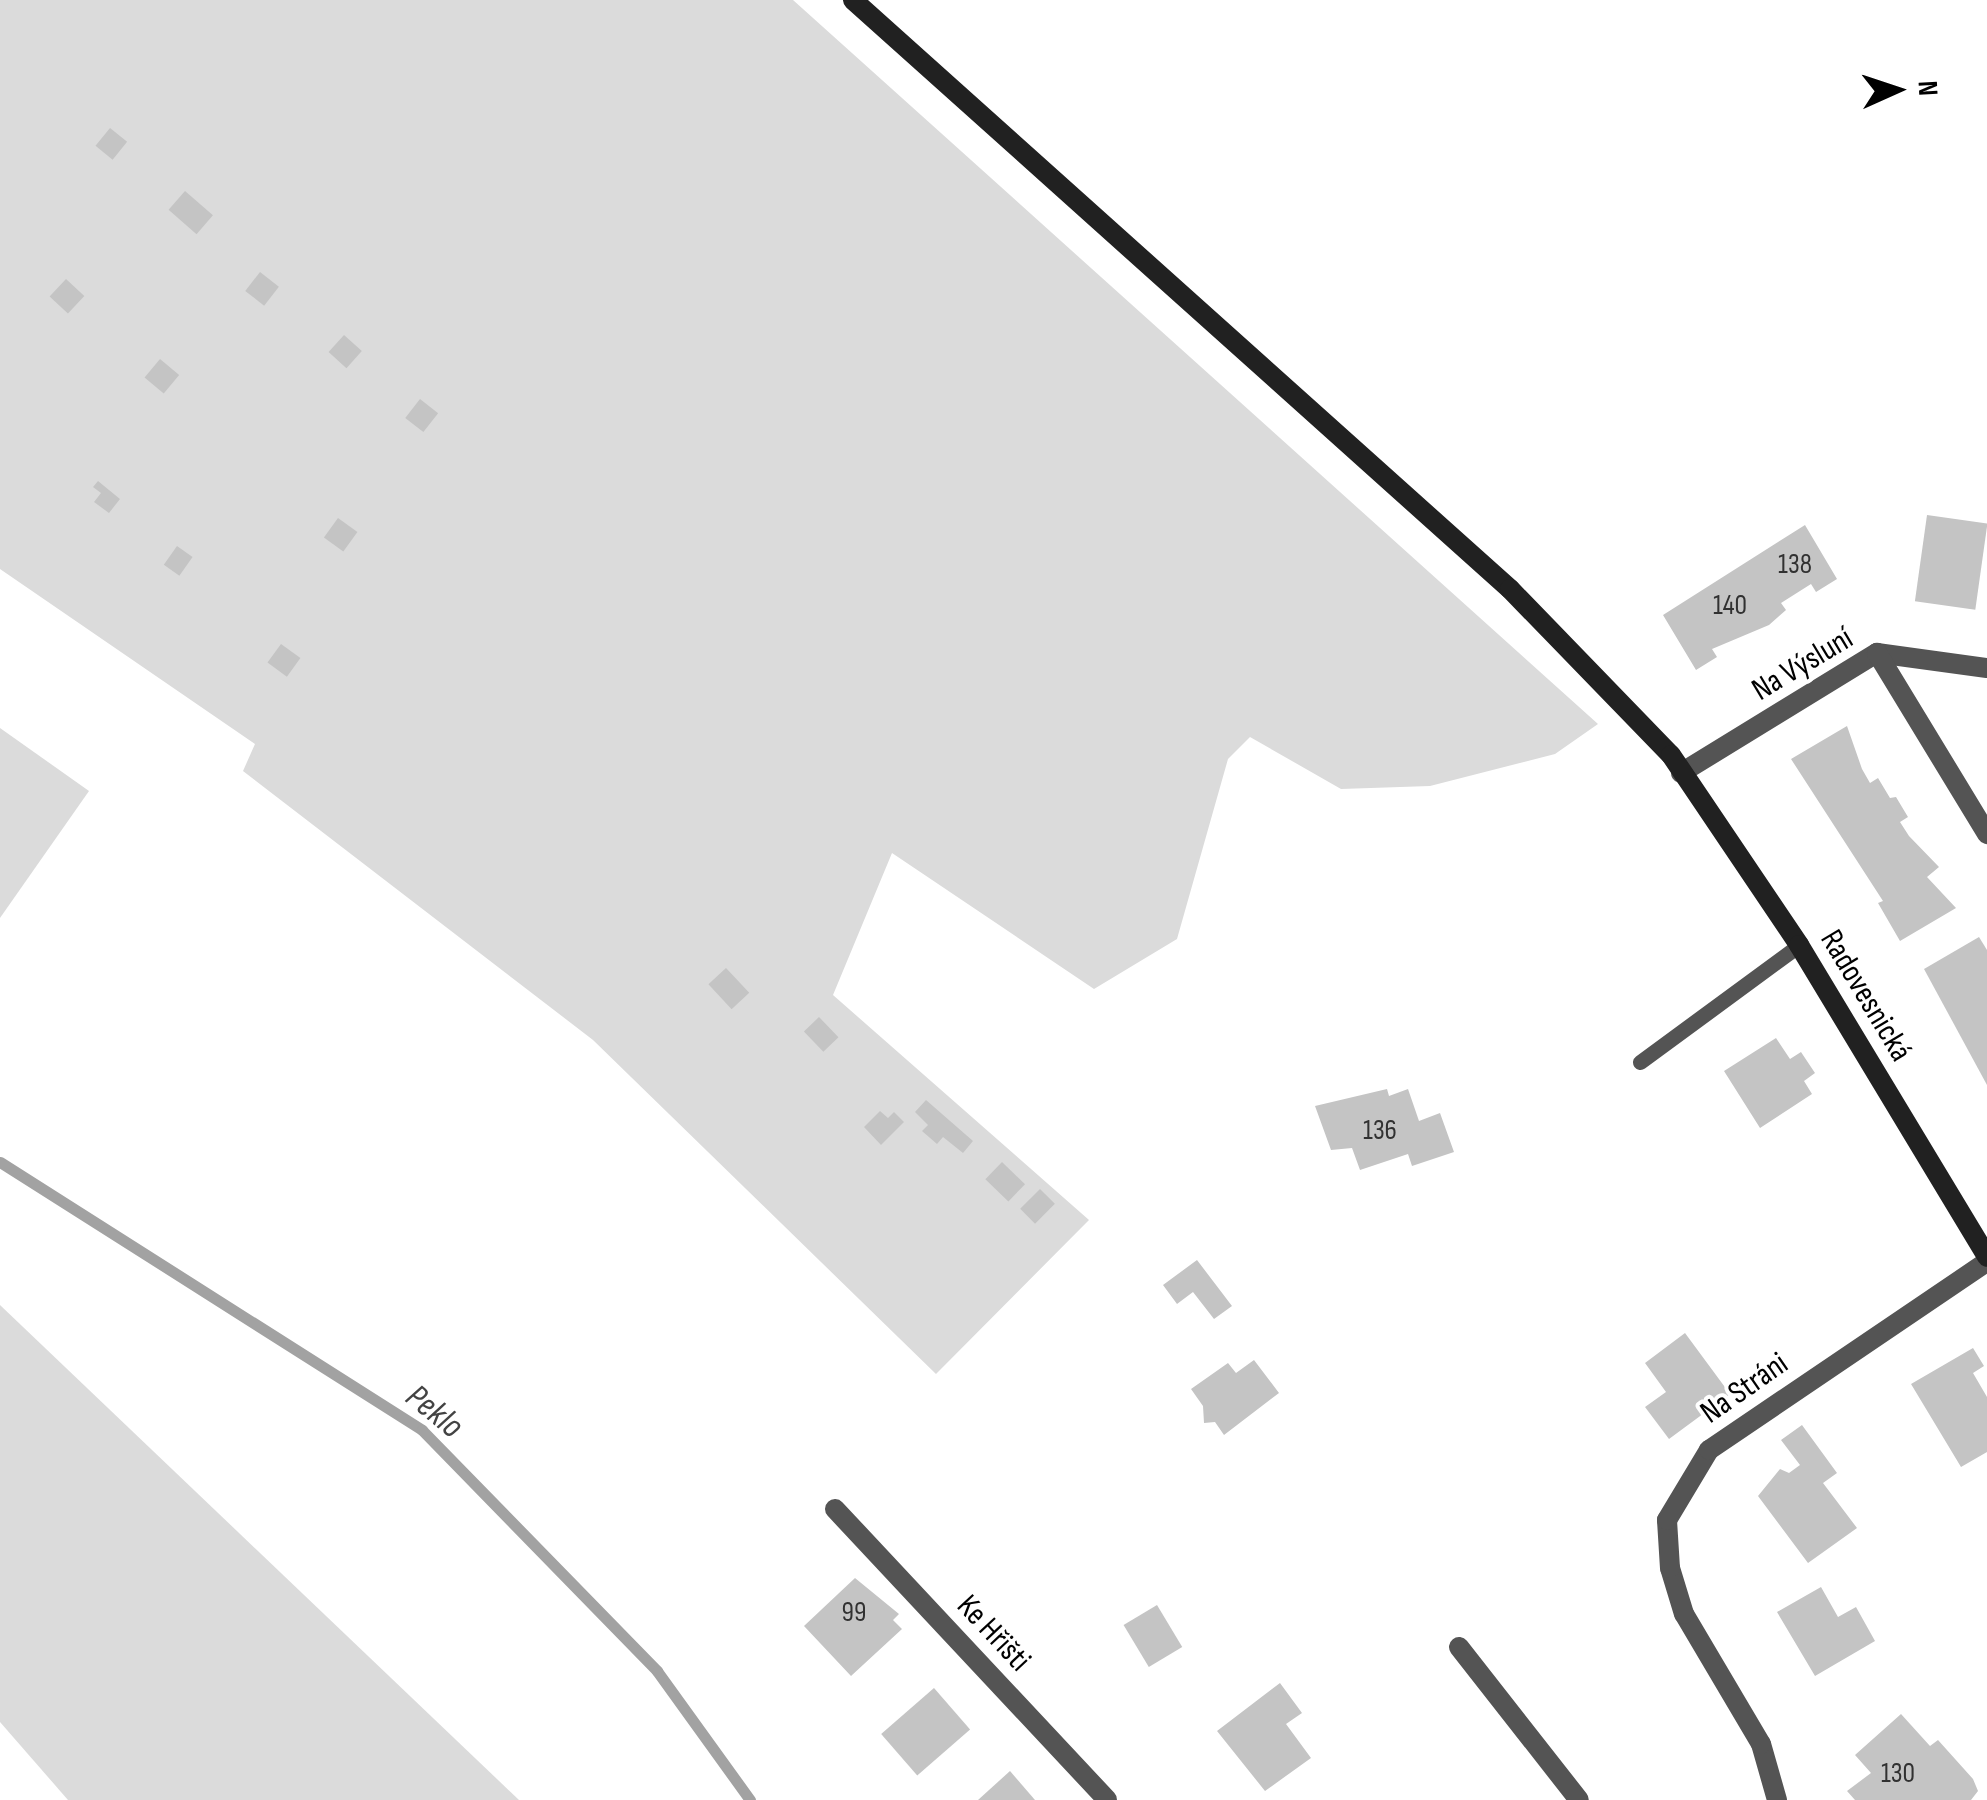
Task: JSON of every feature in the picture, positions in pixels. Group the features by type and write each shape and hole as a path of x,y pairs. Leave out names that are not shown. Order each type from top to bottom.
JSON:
{"street":[{"name":"Radovesnická","path":"853,0 1510,589 1682,773 1799,945 1987,1260"},
{"name":"Na Výsluní","path":"1682,773 1878,653 1987,834"},
{"path":"1878,653 1987,668"},
{"name":"Na Stráni","path":"1777,1800 1761,1744 1684,1614 1667,1520 1708,1450 1987,1260"},
{"name":"Ke Hřišti","path":"835,1510 1107,1800"},
{"path":"1459,1647 1579,1800"}],"lane":[{"path":"1640,1062 1799,945"}],"shaded area":[{"path":"0,0 793,0 1598,724 1555,754 1430,786 1341,789 1250,737 1228,759 1177,939 1094,989 892,853 833,995 1089,1220 936,1374 593,1040 243,771 255,744 0,569"},
{"path":"0,728 89,791 0,918"},
{"path":"0,1305 519,1800 68,1800 0,1722"}],"building":[{"path":"110,128 127,142 113,160 96,146"},
{"path":"185,191 213,215 197,234 169,210"},
{"path":"260,272 279,287 264,306 245,291"},
{"path":"66,279 84,296 68,314 50,297"},
{"path":"344,335 362,351 346,368 329,352"},
{"path":"160,359 179,375 164,393 145,377"},
{"path":"420,399 438,413 423,432 405,418"},
{"path":"98,481 120,499 109,513 94,502 101,493 93,487"},
{"path":"1927,515 1987,523 1975,610 1915,601"},
{"path":"338,518 357,532 343,552 324,537"},
{"path":"1805,525 1837,579 1816,592 1811,584 1781,603 1786,610 1769,625 1712,649 1717,657 1696,670 1663,615"},
{"path":"177,546 193,557 179,576 164,565"},
{"path":"281,644 300,658 287,677 267,663"},
{"path":"1847,726 1870,783 1878,778 1890,798 1896,797 1908,817 1900,822 1939,867 1927,877 1956,908 1900,941 1878,903 1883,901 1791,759"},
{"path":"1979,937 1987,950 1987,1085 1924,969"},
{"path":"726,968 749,993 732,1009 708,984"},
{"path":"819,1017 838,1037 823,1052 804,1032"},
{"path":"1776,1038 1790,1059 1801,1052 1815,1073 1804,1081 1812,1094 1760,1128 1724,1071"},
{"path":"1387,1089 1389,1096 1408,1089 1419,1121 1440,1113 1454,1152 1412,1166 1408,1154 1360,1170 1352,1148 1331,1150 1315,1106"},
{"path":"926,1100 973,1141 963,1153 943,1137 937,1144 922,1131 928,1125 915,1112"},
{"path":"880,1111 888,1118 894,1112 904,1122 881,1145 864,1127"},
{"path":"1002,1162 1025,1184 1008,1201 985,1179"},
{"path":"1040,1189 1055,1204 1035,1224 1020,1209"},
{"path":"1197,1260 1232,1306 1214,1319 1193,1292 1177,1304 1163,1285"},
{"path":"1685,1333 1730,1394 1669,1439 1645,1407 1666,1392 1645,1363"},
{"path":"1973,1348 1984,1366 1973,1373 1987,1397 1987,1452 1961,1467 1911,1384"},
{"path":"1254,1360 1279,1393 1224,1435 1215,1422 1204,1423 1203,1406 1191,1389 1228,1363 1236,1373"},
{"path":"1802,1425 1837,1473 1823,1483 1857,1528 1808,1563 1758,1496 1780,1469 1789,1473 1800,1465 1781,1440"},
{"path":"855,1578 899,1614 893,1620 902,1629 851,1676 804,1626"},
{"path":"1821,1587 1838,1617 1856,1607 1875,1641 1815,1676 1777,1612"},
{"path":"1157,1605 1182,1647 1149,1667 1124,1625"},
{"path":"1280,1683 1302,1713 1286,1724 1311,1758 1265,1791 1217,1731"},
{"path":"934,1688 970,1730 917,1775 881,1734"},
{"path":"1901,1714 1930,1746 1938,1740 1973,1779 1978,1791 1971,1800 1855,1800 1847,1791 1871,1773 1855,1755"},
{"path":"1010,1771 1035,1800 978,1800"}],"waterway":[{"name":"Peklo","path":"0,1162 422,1430 657,1671 750,1800"}]}
